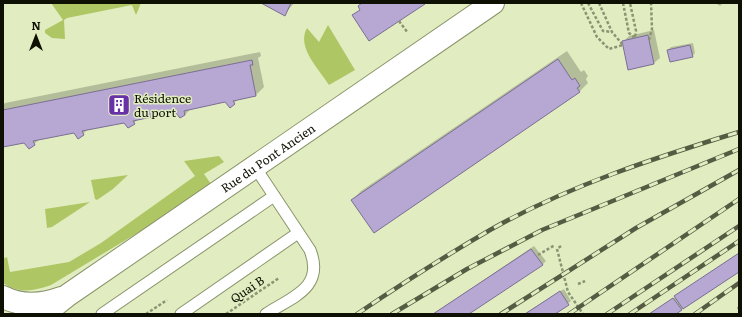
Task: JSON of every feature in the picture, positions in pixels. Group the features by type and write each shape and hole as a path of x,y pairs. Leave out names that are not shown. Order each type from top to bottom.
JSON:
{"main road":[{"name":"Rue du Pont Ancien","path":"44,314 68,295 493,3"},
{"path":"3,297 13,301 37,304 50,302 68,295"}],"lane":[{"path":"255,167 298,232 312,257 314,272 312,281 304,289 266,314"},
{"path":"102,314 274,196"},
{"path":"181,314 298,232"}],"path":[{"path":"581,3 597,37 609,49 623,45 612,32 599,3"},
{"path":"588,3 603,31 612,32"},
{"path":"623,3 629,33 635,38 636,31 630,3"},
{"path":"649,40 652,29 651,3"},
{"path":"399,21 412,38"},
{"path":"538,255 555,245"},
{"path":"561,246 557,249 566,293 583,314"},
{"name":"Quai B","path":"226,314 279,278"},
{"path":"578,284 584,281"}],"green space":[{"path":"51,3 141,3 136,15 132,5 67,18 64,20 65,39 52,38 45,33 45,30 63,20"},
{"path":"328,25 355,70 329,85 310,58 304,43 304,35 307,28 319,42"},
{"path":"219,156 224,162 204,174 211,184 154,223 51,285 33,290 21,290 15,289 3,283 3,259 7,257 10,272 69,262 101,243 195,176 184,161"},
{"path":"128,175 113,189 97,200 95,199 91,180"},
{"path":"90,202 52,227 47,228 45,209"}],"building":[{"path":"261,3 291,3 285,16"},
{"path":"362,3 425,4 369,41 352,15 360,10 358,6"},
{"path":"648,35 654,64 628,70 622,41"},
{"path":"690,45 693,57 670,62 667,50"},
{"path":"558,59 572,80 575,78 580,86 577,88 580,92 374,233 351,200"},
{"name":"Résidence du port","path":"252,60 253,65 250,65 256,96 233,101 235,104 230,108 225,102 184,111 185,115 180,118 175,112 133,121 135,124 128,128 124,123 82,131 84,135 78,139 74,133 33,141 35,145 29,149 24,143 3,147 3,110"},
{"path":"531,249 543,265 469,314 433,314"},
{"path":"739,253 739,272 683,309 674,296"},
{"path":"560,291 569,305 555,314 525,314"},
{"path":"673,298 682,310 676,314 649,314"}],"railway":[{"path":"357,314 473,240 520,214 612,174 739,132"},
{"path":"392,314 467,269 542,230 739,149"},
{"path":"501,314 636,228 739,170"},
{"path":"569,314 739,199"},
{"path":"607,314 739,226"},
{"path":"630,314 739,241"},
{"path":"695,314 739,283"}],"place":[{"name":"Résidence du port","path":"119,105"}]}
